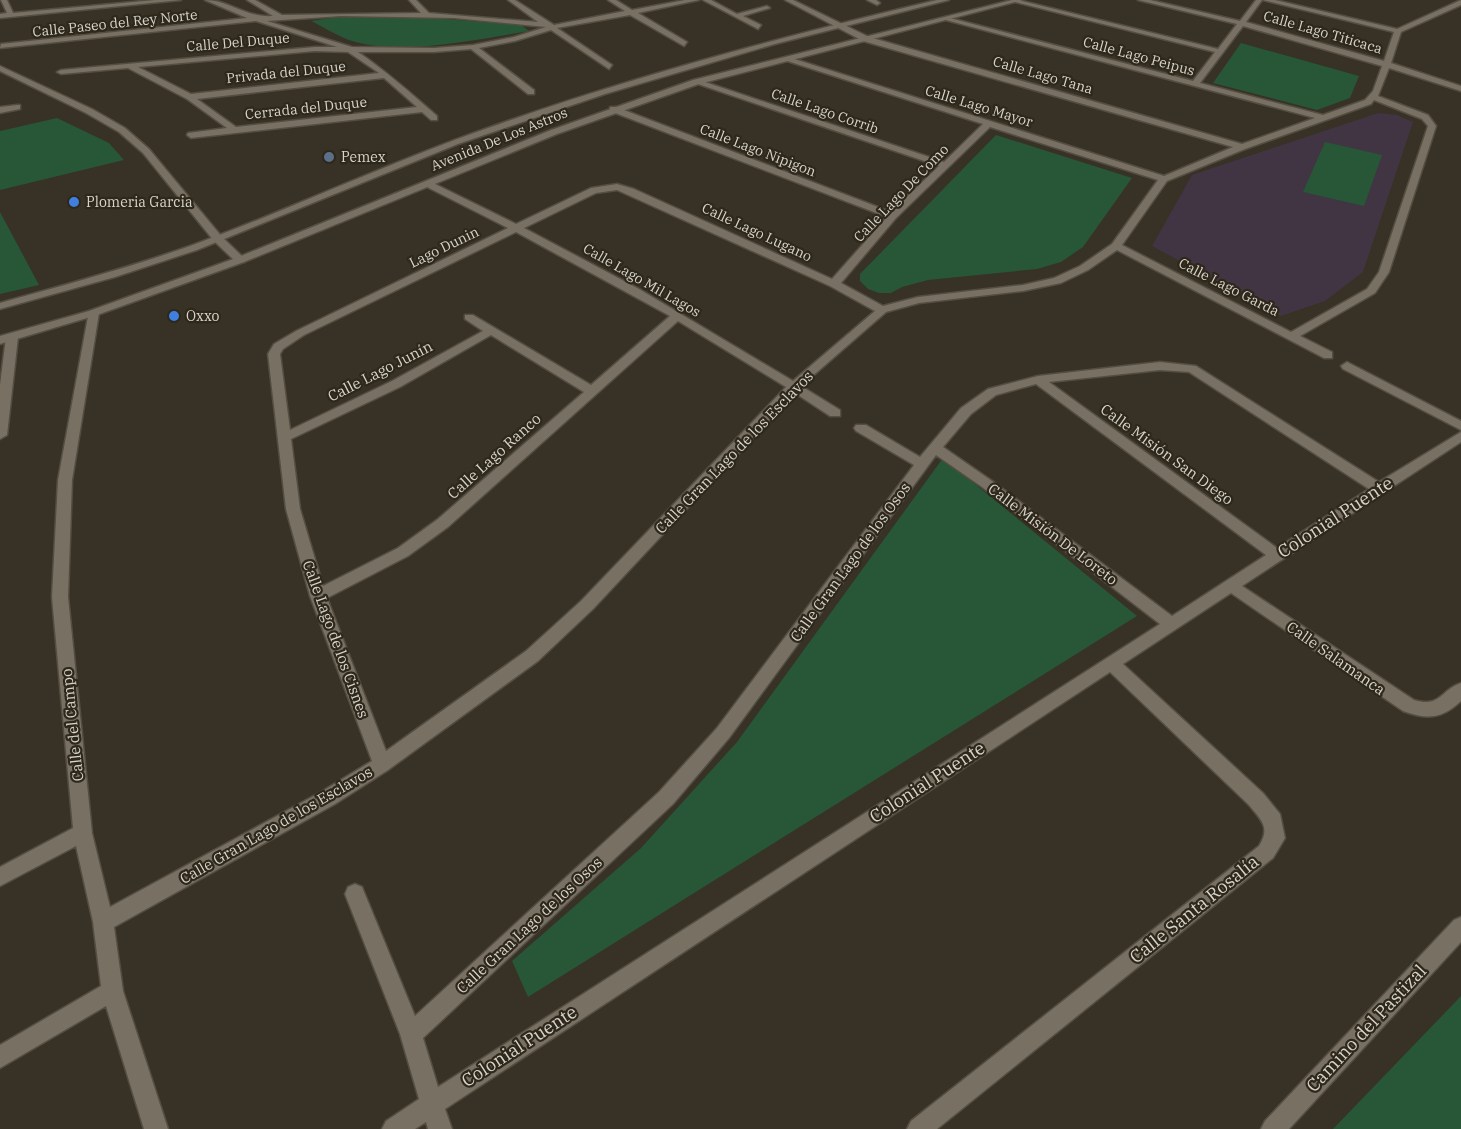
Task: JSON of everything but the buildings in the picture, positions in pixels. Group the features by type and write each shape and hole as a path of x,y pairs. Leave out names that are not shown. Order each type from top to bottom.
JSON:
{"street":[{"path":"4,0 11,15"},
{"path":"0,16 178,0"},
{"path":"208,0 261,21 348,48 386,75 434,118"},
{"path":"250,0 284,19 296,30"},
{"path":"412,0 426,14"},
{"path":"511,0 554,27 609,67"},
{"path":"611,0 684,44"},
{"path":"554,27 696,0"},
{"path":"706,0 758,27"},
{"path":"788,0 842,21 866,39"},
{"path":"807,0 826,9"},
{"name":"Avenida De Los Astros","path":"0,306 122,273 218,239 485,131 577,99 842,21 853,22 946,0"},
{"name":"Calle Lago Titicaca","path":"1141,0 1241,22 1461,89"},
{"path":"1194,85 1259,0"},
{"path":"1266,0 1398,30 1461,2"},
{"path":"1017,1 1218,51"},
{"name":"Avenida De Los Astros","path":"6,338 93,313 240,261 613,109 696,82 866,39 884,40 946,19 1017,1"},
{"path":"736,16 766,8"},
{"name":"Calle Paseo del Rey Norte","path":"1,46 351,14 426,14 523,21 554,27"},
{"name":"Calle Lago Peipus","path":"946,19 1325,118"},
{"path":"853,22 863,26"},
{"name":"Calle Del Duque","path":"60,72 315,48 434,50 515,39 554,27"},
{"path":"1164,178 1242,147 1359,106 1374,97 1398,30"},
{"name":"Calle Lago Tana","path":"872,31 884,40 1242,147"},
{"path":"473,46 531,92"},
{"name":"Calle Lago Mayor","path":"785,59 1164,178"},
{"path":"130,66 190,97 233,129"},
{"path":"0,68 89,111 122,130 146,151 218,239 240,261"},
{"name":"Privada del Duque","path":"190,97 386,75"},
{"name":"Calle Lago Corrib","path":"696,82 945,165"},
{"path":"1292,336 1371,291 1384,272 1432,126 1425,117 1374,97"},
{"path":"0,110 17,107"},
{"name":"Cerrada del Duque","path":"191,135 425,109"},
{"name":"Calle Lago Nipigon","path":"613,109 893,216"},
{"name":"Calle Lago De Como","path":"834,284 893,216 989,123"},
{"name":"Calle Gran Lago de los Esclavos","path":"103,922 328,798 382,764 532,656 587,605 794,386 882,310 918,300 1023,288 1057,281 1084,268 1116,246 1164,178"},
{"name":"Calle Lago Mil Lagos","path":"428,184 519,227 794,386 835,413"},
{"name":"Lago Dunin","path":"286,340 594,190 617,187"},
{"name":"Calle Lago Lugano","path":"617,187 641,195 834,284 882,310"},
{"name":"Calle Lago Garda","path":"1116,246 1328,355"},
{"name":"Calle del Campo","path":"93,313 65,480 60,597 83,833 103,922 112,991 156,1129"},
{"path":"469,317 592,391"},
{"name":"Calle Lago Ranco","path":"318,596 403,552 443,523 676,317"},
{"name":"Calle Lago Junín","path":"283,438 396,384 491,331"},
{"path":"0,435 6,338"},
{"name":"Calle Lago de los Cisnes","path":"286,340 274,354 293,509 318,596 382,764"},
{"name":"Calle Gran Lago de los Osos","path":"411,1034 666,798 723,733 922,464 966,411 992,392 1038,380 1160,366 1192,369 1378,488"},
{"path":"1347,366 1461,426"},
{"name":"Calle Misión San Diego","path":"1038,380 1276,555"},
{"path":"861,428 922,464"},
{"name":"Colonial Puente","path":"394,1129 1461,436"},
{"name":"Calle Misión De Loreto","path":"935,448 987,484 1170,623"},
{"name":"Calle Salamanca","path":"1230,585 1409,706 1427,711 1447,703 1461,690"},
{"name":"Calle Santa Rosalía","path":"919,1129 1266,852 1275,838 1272,820 1256,799 1111,663"},
{"path":"0,878 83,833"},
{"path":"355,894 411,1034 440,1129"},
{"name":"Camino del Pastizal","path":"1273,1129 1461,927"},
{"path":"0,1057 112,991"}],"shaded area":[{"path":"1378,113 1397,115 1413,122 1363,272 1325,301 1281,316 1152,246 1192,175"}],"green space":[{"path":"407,16 521,25 529,31 439,45 391,47 349,40 311,21 338,17"},
{"path":"1241,43 1359,76 1350,98 1317,110 1213,83"},
{"path":"57,118 109,143 124,160 0,190 0,131"},
{"path":"996,135 1132,178 1083,247 1061,262 1037,269 928,280 902,287 891,293 879,293 868,289 860,281 860,274"},
{"path":"1325,142 1382,155 1364,206 1303,192"},
{"path":"0,212 39,285 0,294"},
{"path":"943,458 1137,616 528,997 512,961 641,848 737,742"},
{"path":"1461,996 1461,1129 1333,1129"}],"place":[{"name":"Pemex","path":"329,157"},
{"name":"Plomeria Garcia","path":"74,202"},
{"name":"Oxxo","path":"174,316"}]}
